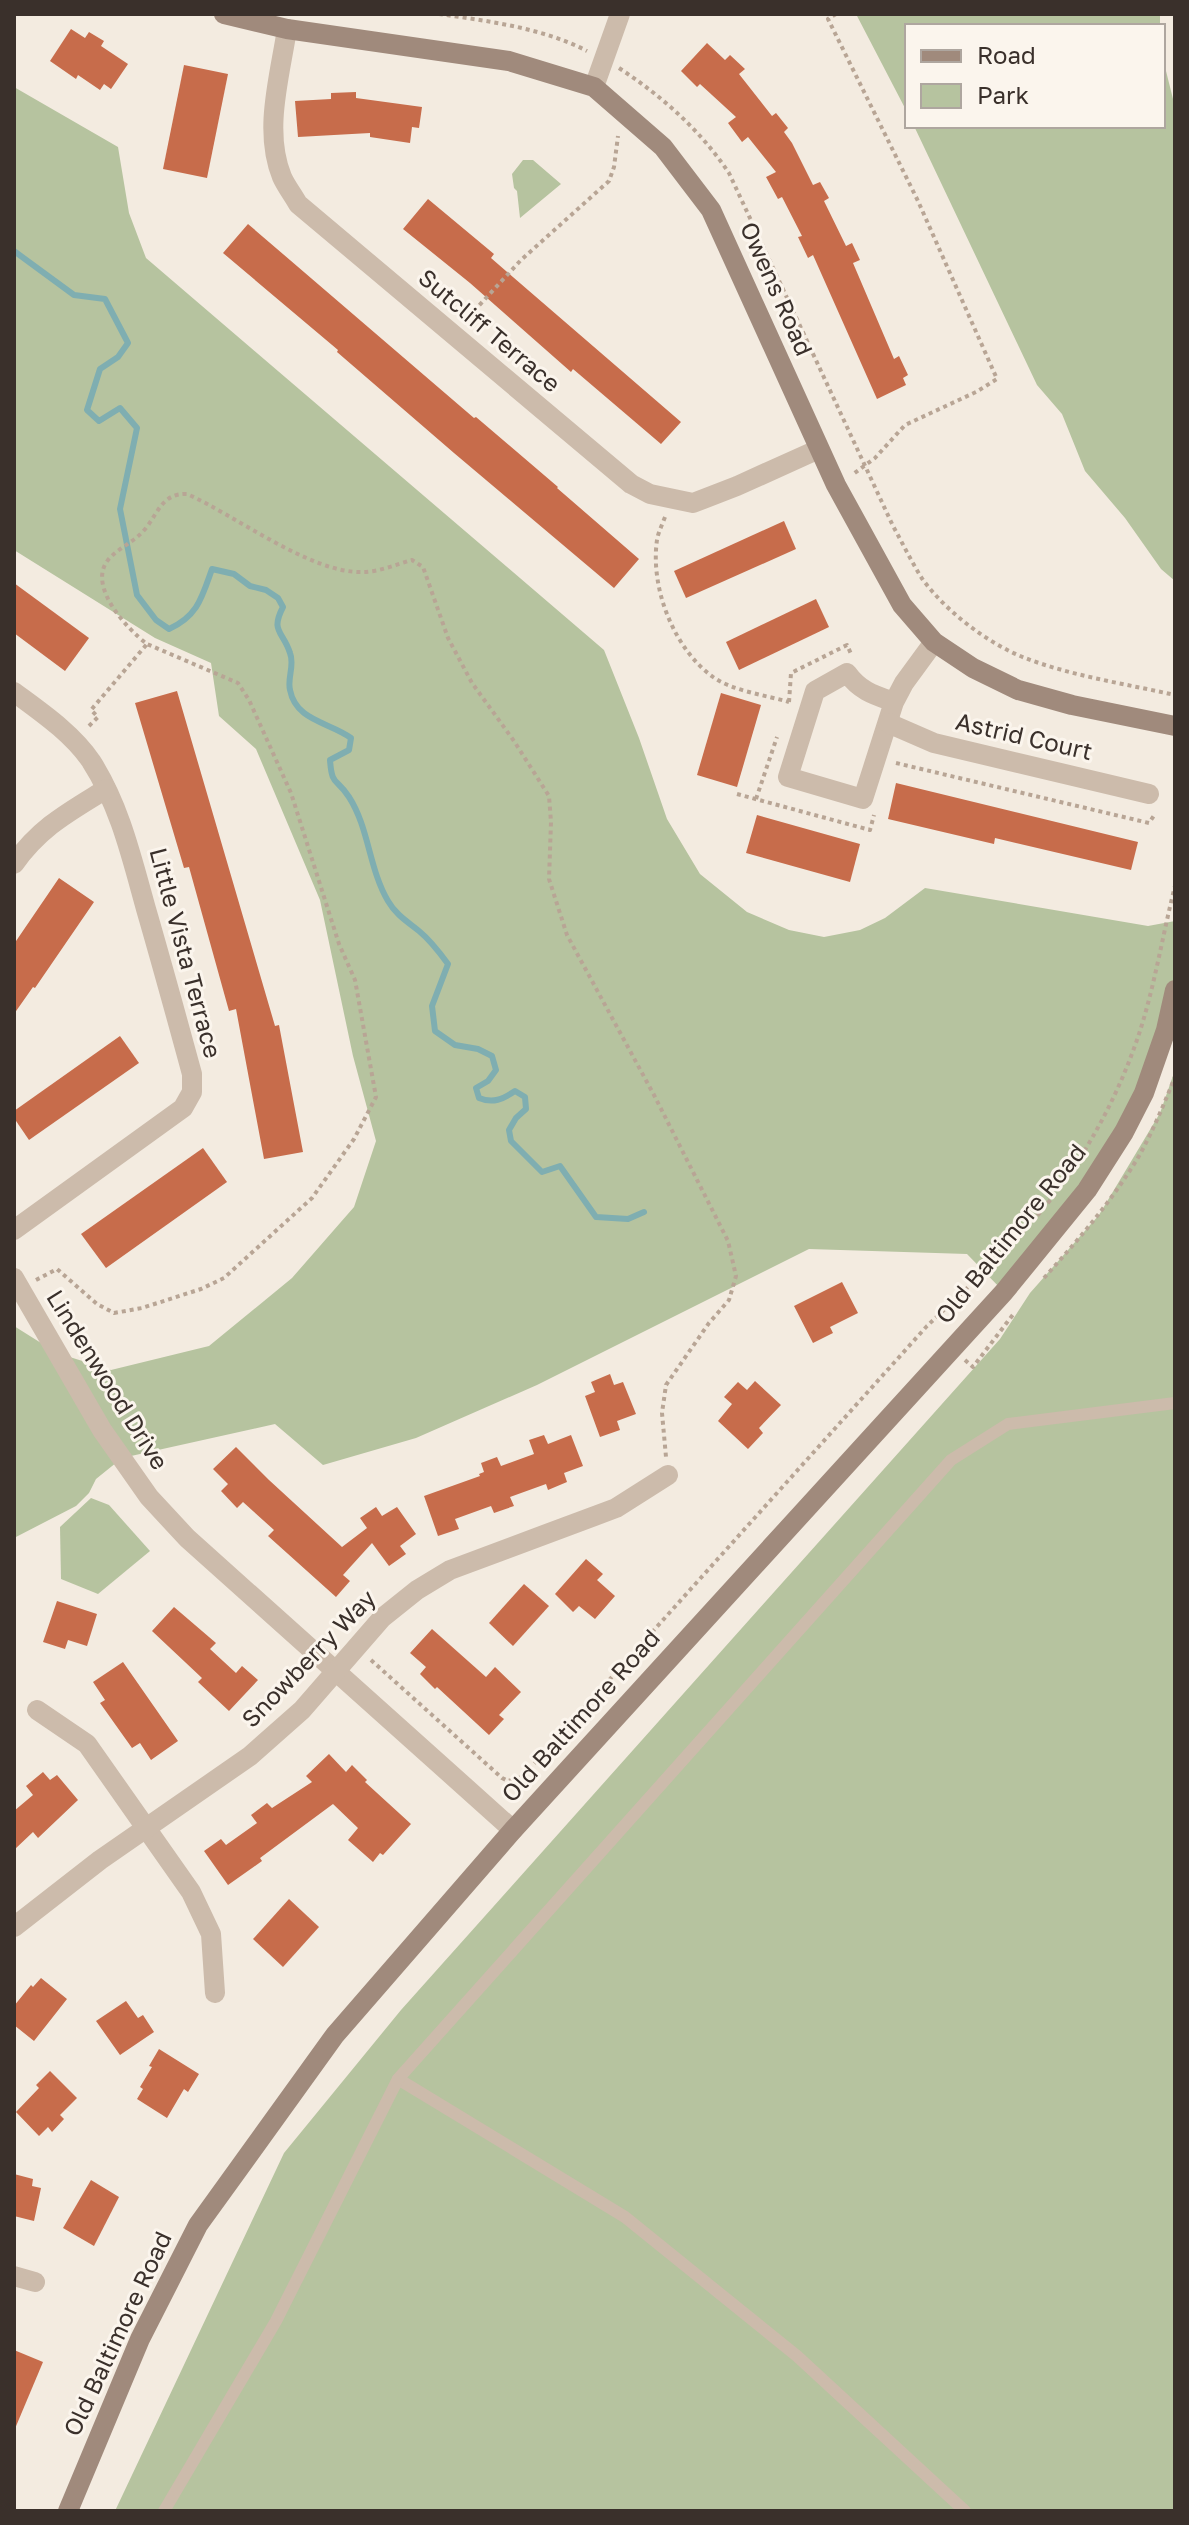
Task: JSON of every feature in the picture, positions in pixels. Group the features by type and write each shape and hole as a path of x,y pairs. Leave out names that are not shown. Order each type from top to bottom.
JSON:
{"street":[{"name":"Owens Road","path":"224,14 287,29 509,61 594,87 663,147 711,210 836,485 902,605 934,642 973,668 1018,690 1072,705 1175,726"},
{"path":"594,87 620,14"},
{"name":"Sutcliff Terrace","path":"287,29 273,124 275,151 282,178 298,204 631,484 650,494 693,503 819,449"},
{"path":"894,702 864,692 847,673 815,691 788,777 863,799 894,702 934,642"},
{"name":"Little Vista Terrace","path":"14,692 73,740 106,789 125,834 192,1074 192,1092 183,1108 14,1230"},
{"name":"Astrid Court","path":"888,723 934,743 1154,802"},
{"path":"14,864 29,843 53,822 106,789"},
{"name":"Old Baltimore Road","path":"68,2511 140,2339 198,2225 335,2035 513,1830 1004,1292 1087,1190 1124,1132 1144,1093 1166,1030 1175,990"},
{"name":"Lindenwood Drive","path":"17,1284 102,1430 149,1497 187,1538 513,1830"},
{"name":"Snowberry Way","path":"14,1927 100,1860 250,1756 302,1710 382,1618 417,1590 450,1570 616,1508 668,1475"},
{"path":"37,1710 87,1744 191,1892 211,1934 215,1993"},
{"path":"14,2276 35,2282"}],"lane":[{"path":"164,2511 276,2321 398,2079 951,1460 1008,1424 1175,1403"},
{"path":"398,2079 625,2217 797,2356 965,2511"}],"path":[{"path":"439,14 543,34 573,44 655,92 712,147 729,173 893,526 923,580 961,619 1023,657 1175,695"},
{"path":"836,14 828,19 918,201 997,379 905,425 865,467 836,485"},
{"path":"474,311 521,260 609,181 626,112"},
{"path":"17,1284 57,1269 97,1304 114,1313 142,1308 201,1289 224,1278 312,1198 354,1139 376,1097 355,980 339,944 291,793 249,700 238,683 147,644 126,627 103,587 101,575 105,563 148,525 167,498 187,494 310,559 346,571 365,573 412,560 423,567 448,638 472,683 549,796 549,879 567,935 661,1108 728,1241 734,1262 736,1276 729,1300 666,1385 662,1413 668,1475"},
{"path":"671,500 657,539 656,560 659,586 676,635 686,652 715,679 789,702"},
{"path":"73,740 98,717 91,710 147,644"},
{"path":"888,762 1149,823 1154,802"},
{"path":"356,1648 502,1778 508,1781 522,1777 927,1326 976,1279 1057,1191 1096,1130 1134,1049 1175,886"}],"green space":[{"path":"856,14 1160,14 1160,24 905,24 905,108"},
{"path":"1165,67 1175,107 1175,581 1161,569 1125,518 1085,471 1062,414 1037,385 915,128 1165,128"},
{"path":"14,87 118,147 129,213 146,258 604,650 667,819 700,874 747,912 789,930 824,937 860,930 885,918 925,888 1148,926 1175,921 1175,990 1144,1093 1004,1292 967,1254 809,1249 537,1385 416,1438 323,1465 275,1424 122,1458 96,1479 89,1493 76,1506 14,1538 14,1326 57,1353 111,1370 209,1346 292,1278 354,1207 376,1141 353,1056 320,900 256,749 219,716 211,663 155,638 14,550"},
{"path":"523,160 533,160 561,184 520,218 512,174"},
{"path":"1175,1070 1175,2511 115,2511 284,2153 401,2010 1000,1339 1030,1293 1099,1215 1160,1113"},
{"path":"91,1498 109,1505 150,1551 98,1594 61,1579 60,1527"}],"building":[{"path":"71,29 85,38 89,32 104,41 101,46 128,64 111,89 104,84 100,90 78,75 76,79 50,61"},
{"path":"707,43 725,60 730,55 745,69 739,74 772,116 776,113 788,128 784,132 813,185 820,182 829,198 824,201 846,246 852,243 860,260 853,263 894,359 899,356 908,375 903,378 906,385 877,399 813,255 808,258 798,237 802,236 782,197 778,199 766,177 776,172 748,137 742,142 728,123 736,117 681,71"},
{"path":"184,65 228,74 207,178 163,169"},
{"path":"356,92 356,98 422,107 419,128 412,127 410,143 370,137 370,133 298,137 295,101 331,99 331,93"},
{"path":"428,199 494,254 491,258 681,422 661,444 403,229"},
{"path":"248,224 639,559 614,588 223,253"},
{"path":"784,521 796,549 686,598 674,571"},
{"path":"14,583 89,638 65,671 14,633"},
{"path":"816,599 829,627 739,670 726,642"},
{"path":"177,691 275,1026 279,1025 303,1152 264,1159 236,1009 229,1011 189,867 184,868 135,703"},
{"path":"721,693 761,705 737,787 697,775"},
{"path":"896,783 1138,842 1131,870 995,838 994,844 888,819"},
{"path":"757,815 860,844 850,882 746,853"},
{"path":"59,878 94,902 14,1014 14,944"},
{"path":"120,1036 139,1063 29,1140 14,1118 14,1111"},
{"path":"203,1148 227,1182 106,1268 81,1234"},
{"path":"842,1282 858,1313 830,1327 833,1333 813,1343 794,1306"},
{"path":"610,1374 614,1385 623,1382 636,1414 617,1421 620,1430 600,1437 585,1396 595,1392 591,1382"},
{"path":"755,1381 781,1405 759,1428 763,1433 748,1449 718,1421 732,1404 724,1397 738,1382 747,1390"},
{"path":"544,1435 548,1444 571,1435 583,1466 564,1473 567,1482 548,1490 546,1484 510,1497 514,1506 494,1513 491,1506 455,1519 459,1529 438,1536 424,1496 480,1476 484,1472 481,1463 497,1457 501,1466 534,1454 529,1440"},
{"path":"236,1447 342,1547 367,1528 360,1518 376,1507 382,1516 397,1507 416,1534 400,1546 406,1554 389,1566 372,1543 343,1575 350,1581 336,1597 268,1536 274,1530 243,1502 237,1508 221,1491 228,1484 213,1469"},
{"path":"586,1559 603,1574 597,1580 615,1596 595,1619 579,1606 573,1612 555,1594"},
{"path":"524,1584 549,1606 513,1646 489,1623"},
{"path":"57,1601 97,1614 87,1646 68,1640 65,1649 43,1642"},
{"path":"174,1607 216,1643 210,1649 236,1673 242,1666 258,1680 229,1711 198,1682 202,1678 152,1631"},
{"path":"432,1629 486,1677 495,1667 521,1692 499,1715 504,1719 489,1735 420,1674 426,1667 410,1653"},
{"path":"123,1662 178,1741 151,1760 140,1743 132,1748 100,1703 105,1700 93,1682"},
{"path":"329,1754 346,1772 352,1765 367,1780 365,1782 411,1824 373,1862 348,1840 358,1828 333,1804 228,1885 204,1851 221,1839 226,1845 257,1823 251,1815 267,1803 272,1808 312,1782 306,1776"},
{"path":"43,1772 50,1780 57,1775 78,1800 38,1838 33,1832 14,1850 14,1811 33,1795 26,1786"},
{"path":"289,1899 319,1927 283,1967 253,1939"},
{"path":"41,1978 67,1999 34,2041 14,2025 14,2006"},
{"path":"126,2001 138,2018 143,2015 154,2032 120,2055 96,2021"},
{"path":"159,2049 199,2074 188,2092 184,2089 167,2118 137,2099"},
{"path":"50,2071 77,2098 60,2115 64,2119 52,2132 48,2127 39,2136 16,2112"},
{"path":"14,2174 33,2179 32,2186 41,2188 34,2221 14,2216"},
{"path":"91,2180 119,2197 94,2246 63,2228"},
{"path":"14,2350 43,2362 14,2431"}],"waterway":[{"path":"14,251 74,295 105,299 128,343 118,357 100,369 87,410 99,421 120,408 137,428 120,509 137,595 156,620 169,629 193,612 212,569 234,574 250,586 266,590 278,598 283,607 278,627 291,658 289,685 293,700 306,715 351,738 349,750 330,760 333,778 356,809 388,901 398,914 427,938 448,964 432,1006 435,1031 455,1045 478,1049 492,1056 496,1070 488,1081 476,1088 479,1098 498,1100 515,1091 525,1097 526,1109 509,1130 511,1141 542,1172 560,1166 596,1217 628,1219 644,1212"}]}
